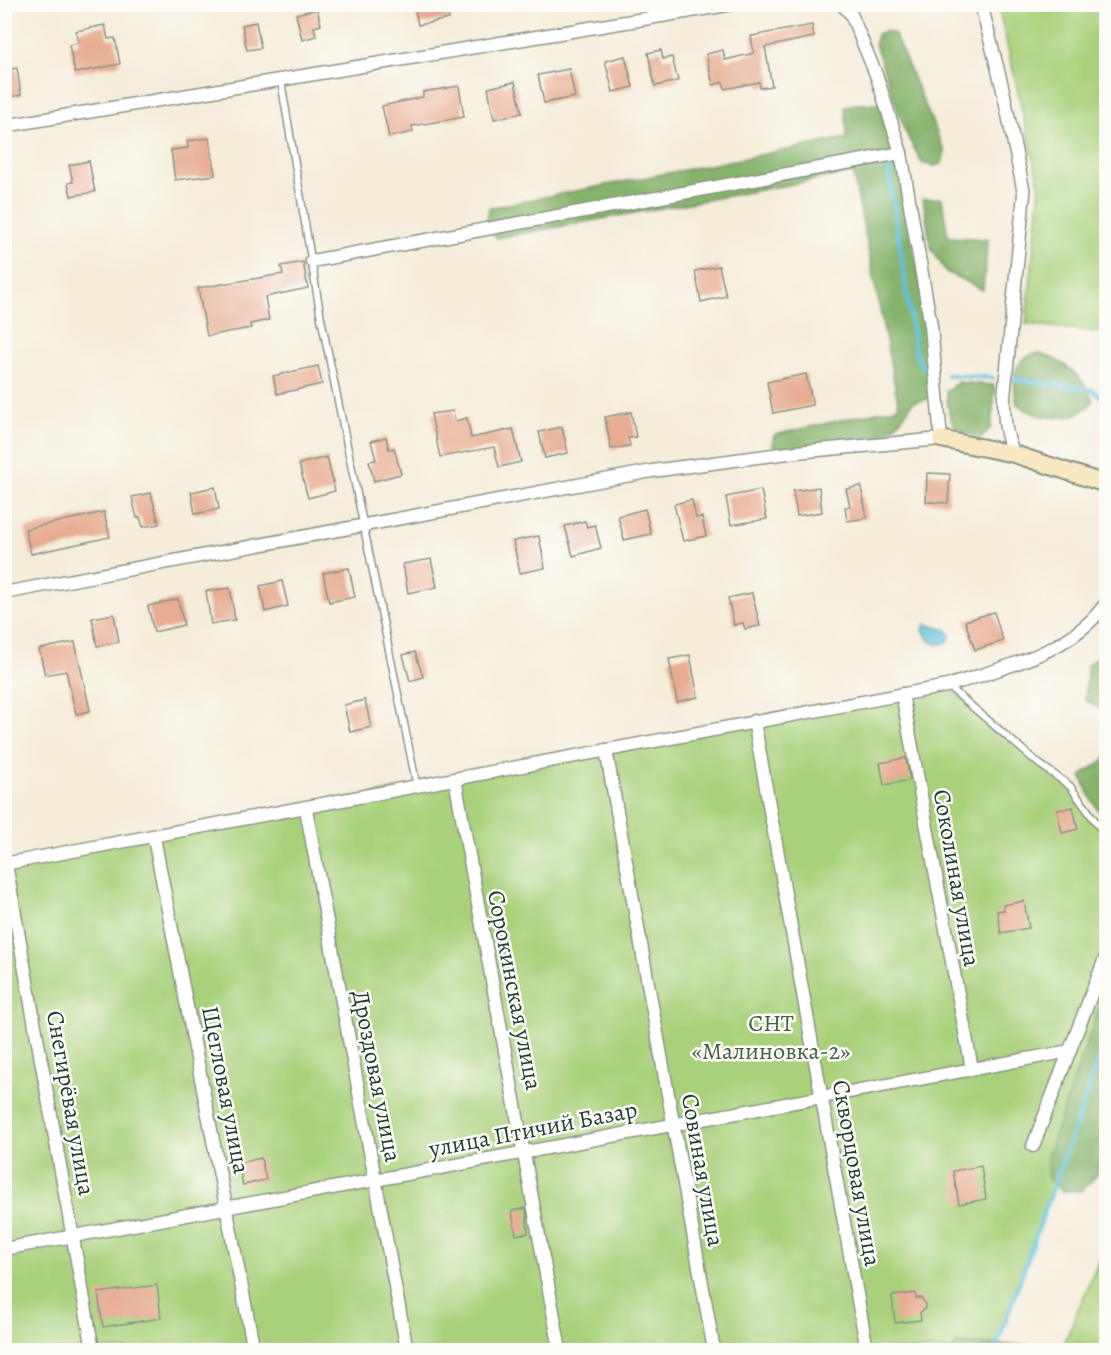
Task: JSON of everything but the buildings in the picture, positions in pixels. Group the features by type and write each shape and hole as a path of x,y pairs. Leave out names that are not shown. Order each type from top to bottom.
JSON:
{"street":[{"path":"4,126 733,4"},
{"path":"842,4 851,14 878,77 901,153 931,326 941,440"},
{"path":"981,4 1003,90 1024,193 1004,397 1007,439 1014,454"},
{"path":"312,261 901,153"},
{"path":"4,593 652,471 796,452 941,440 1014,454 1107,484"},
{"path":"5,864 306,809 754,720 947,686 1018,663 1060,643 1100,612 1107,603"},
{"name":"Соколиная улица","path":"902,694 972,1069"},
{"name":"Скворцовая улица","path":"754,720 867,1350"},
{"name":"Совиная улица","path":"606,750 714,1350"},
{"name":"Сорокинская улица","path":"455,780 560,1350"},
{"name":"Дроздовая улица","path":"306,809 407,1350"},
{"name":"Щегловая улица","path":"154,837 254,1350"},
{"name":"Снегирёвая улица","path":"5,864 93,1350"},
{"path":"1033,1146 1107,956"},
{"name":"улица Птичий Базар","path":"4,1249 1070,1051"}],"lane":[{"path":"281,81 312,261 417,787"},
{"path":"947,686 1038,763 1070,786 1107,836"}],"green space":[{"path":"998,5 1106,5 1106,333 1026,324 1040,188"},
{"path":"885,31 894,33 945,152 942,164 933,166 922,163 905,131 875,44 877,34"},
{"path":"881,104 894,144 928,327 932,394 928,399 913,402 894,427 875,438 848,444 778,450 772,444 774,435 899,407 853,173 497,238 485,226 489,208 847,138 845,106"},
{"path":"942,198 948,237 988,239 983,290 946,272 931,248 923,199"},
{"path":"1038,353 1072,370 1084,384 1093,401 1077,414 1056,418 1036,414 1017,404 1014,379 1018,365 1029,356"},
{"path":"958,382 993,385 995,390 991,428 981,438 956,428 950,417 946,391"},
{"path":"1106,652 1106,716 1104,711 1085,700 1087,665"},
{"name":"СНТ «Малиновка-2»","path":"947,686 1070,786 1106,836 1106,1040 995,1350 5,1350 5,864"},
{"path":"1106,758 1106,822 1090,797 1081,776"},
{"path":"1106,988 1106,1142 1096,1176 1081,1191 1062,1191 1048,1179 1047,1157"},
{"path":"1106,1244 1106,1350 1061,1350"},
{"path":"956,1344 1035,1345 1039,1350 952,1350"}],"water":[{"path":"926,624 946,630 950,635 948,642 937,645 928,639 923,630"}],"waterway":[{"path":"888,167 916,355 923,369"},
{"path":"947,375 993,378"},
{"path":"1013,379 1092,390 1106,400"},
{"path":"995,1350 1106,1040"}]}
